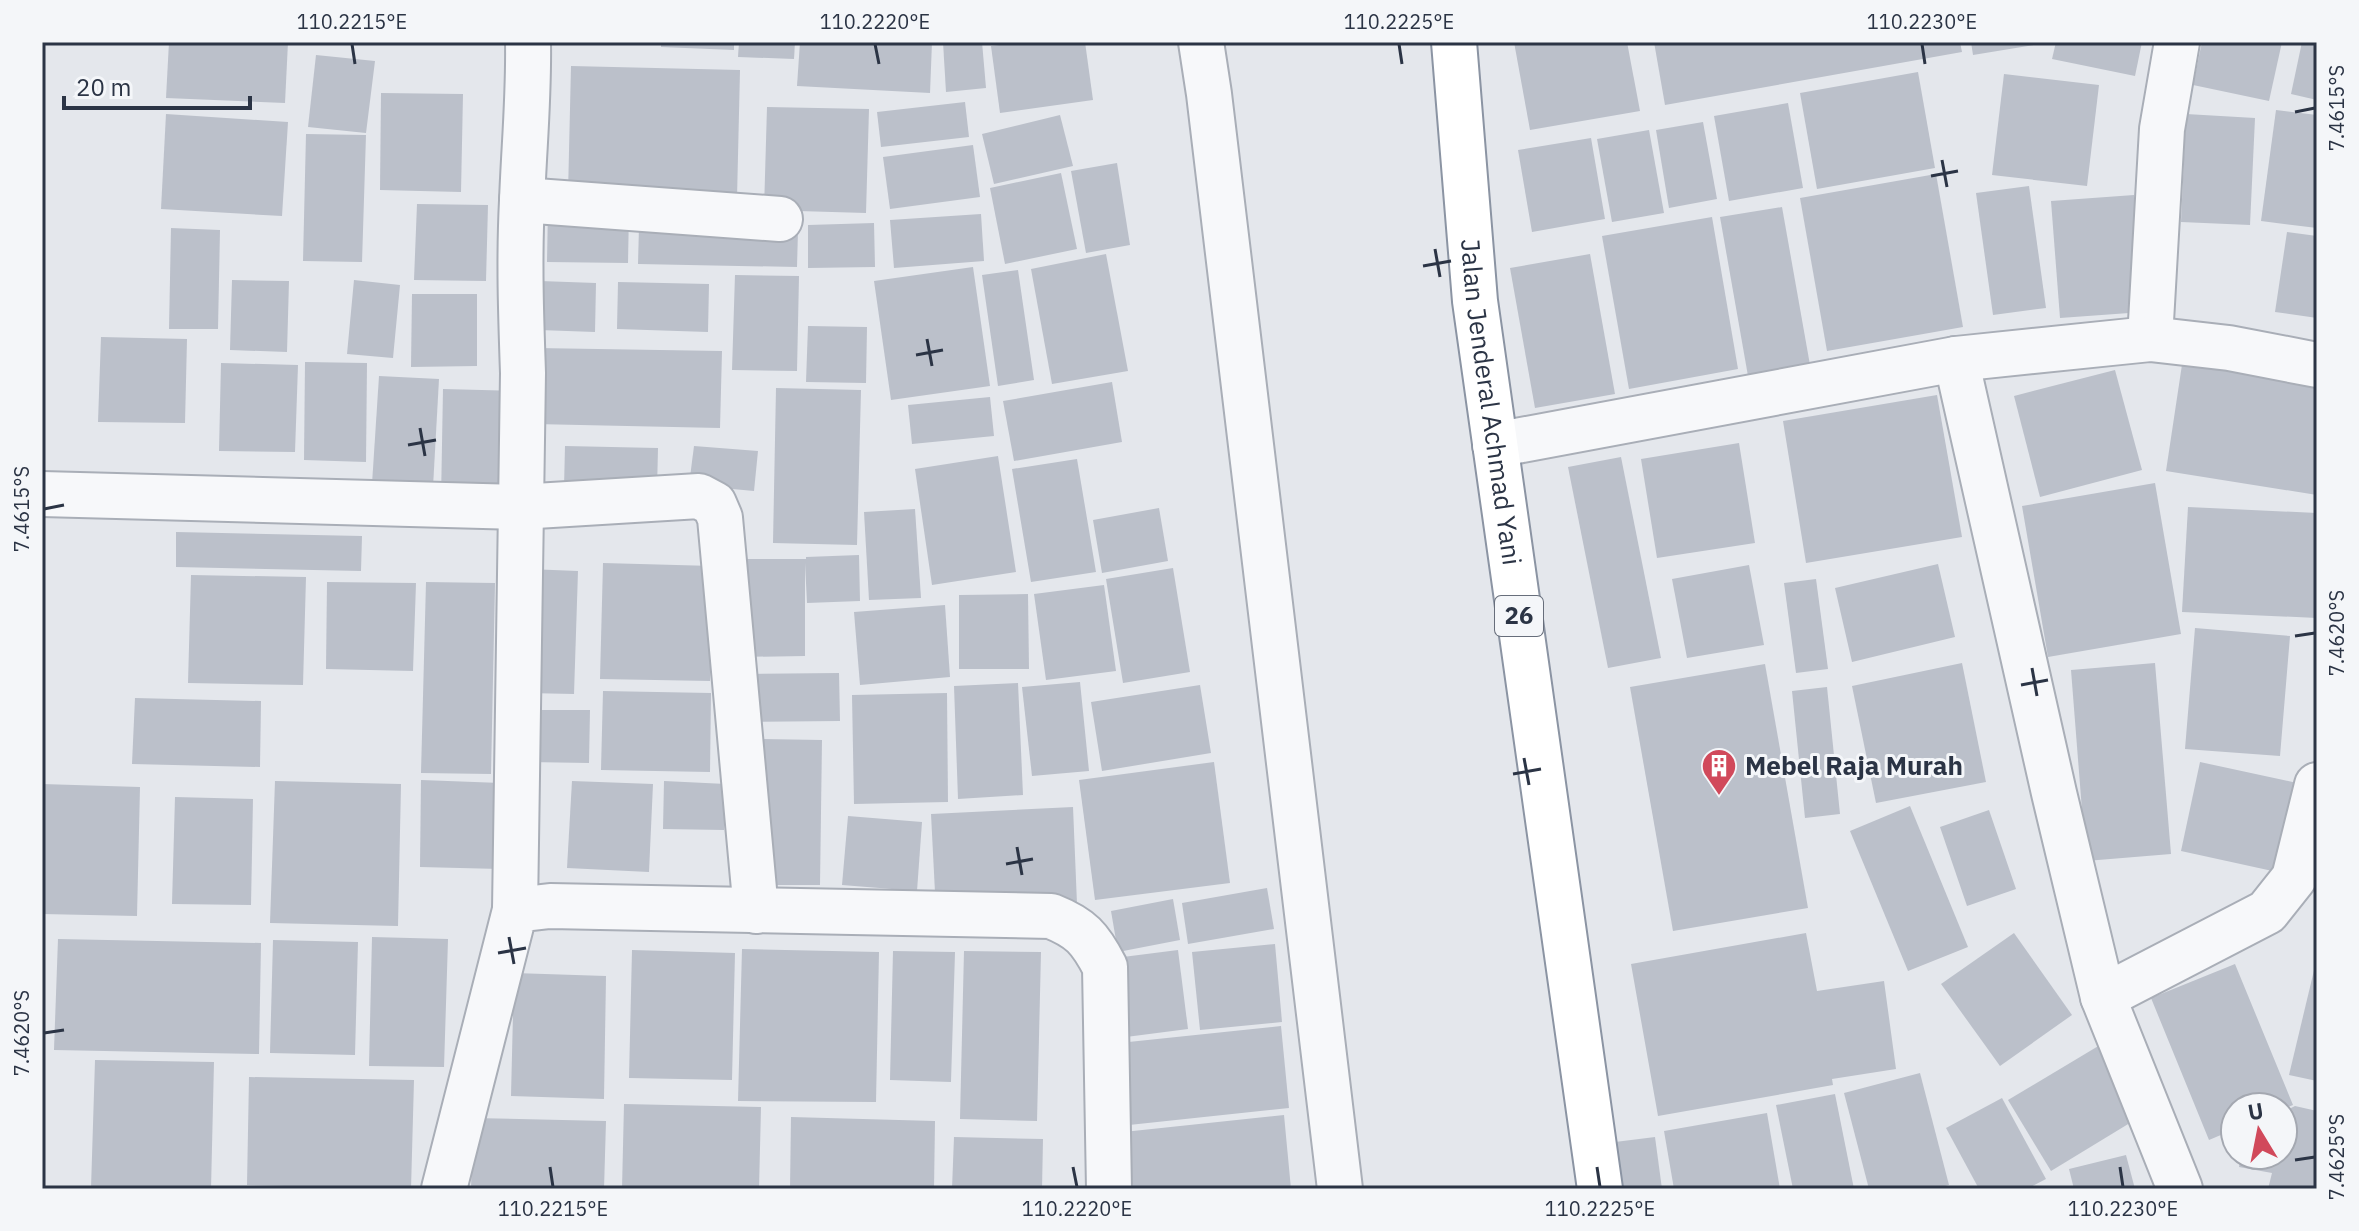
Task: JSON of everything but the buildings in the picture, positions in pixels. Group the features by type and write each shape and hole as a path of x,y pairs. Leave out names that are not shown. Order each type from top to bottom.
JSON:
{"highway":[{"name":"Jalan Jenderal Achmad Yani","path":"1454,42 1475,301 1600,1189"}],"street":[{"path":"444,1189 515,910 523,373 520,302 522,200 529,106 528,42"},
{"path":"1201,42 1340,1189"},
{"path":"2150,339 2162,129 2177,42"},
{"path":"522,200 780,219"},
{"path":"1495,445 1956,359 2150,339 2229,348 2317,365"},
{"path":"1956,359 2103,997 2180,1189"},
{"path":"42,494 519,507 699,496 714,504 720,518 756,911"},
{"path":"2103,997 2267,912 2294,878 2317,785"},
{"path":"515,910 550,906 1051,916 1075,926 1092,943 1105,967 1109,1189"}],"place":[{"name":"Mebel Raja Murah","path":"1719,797"}]}
